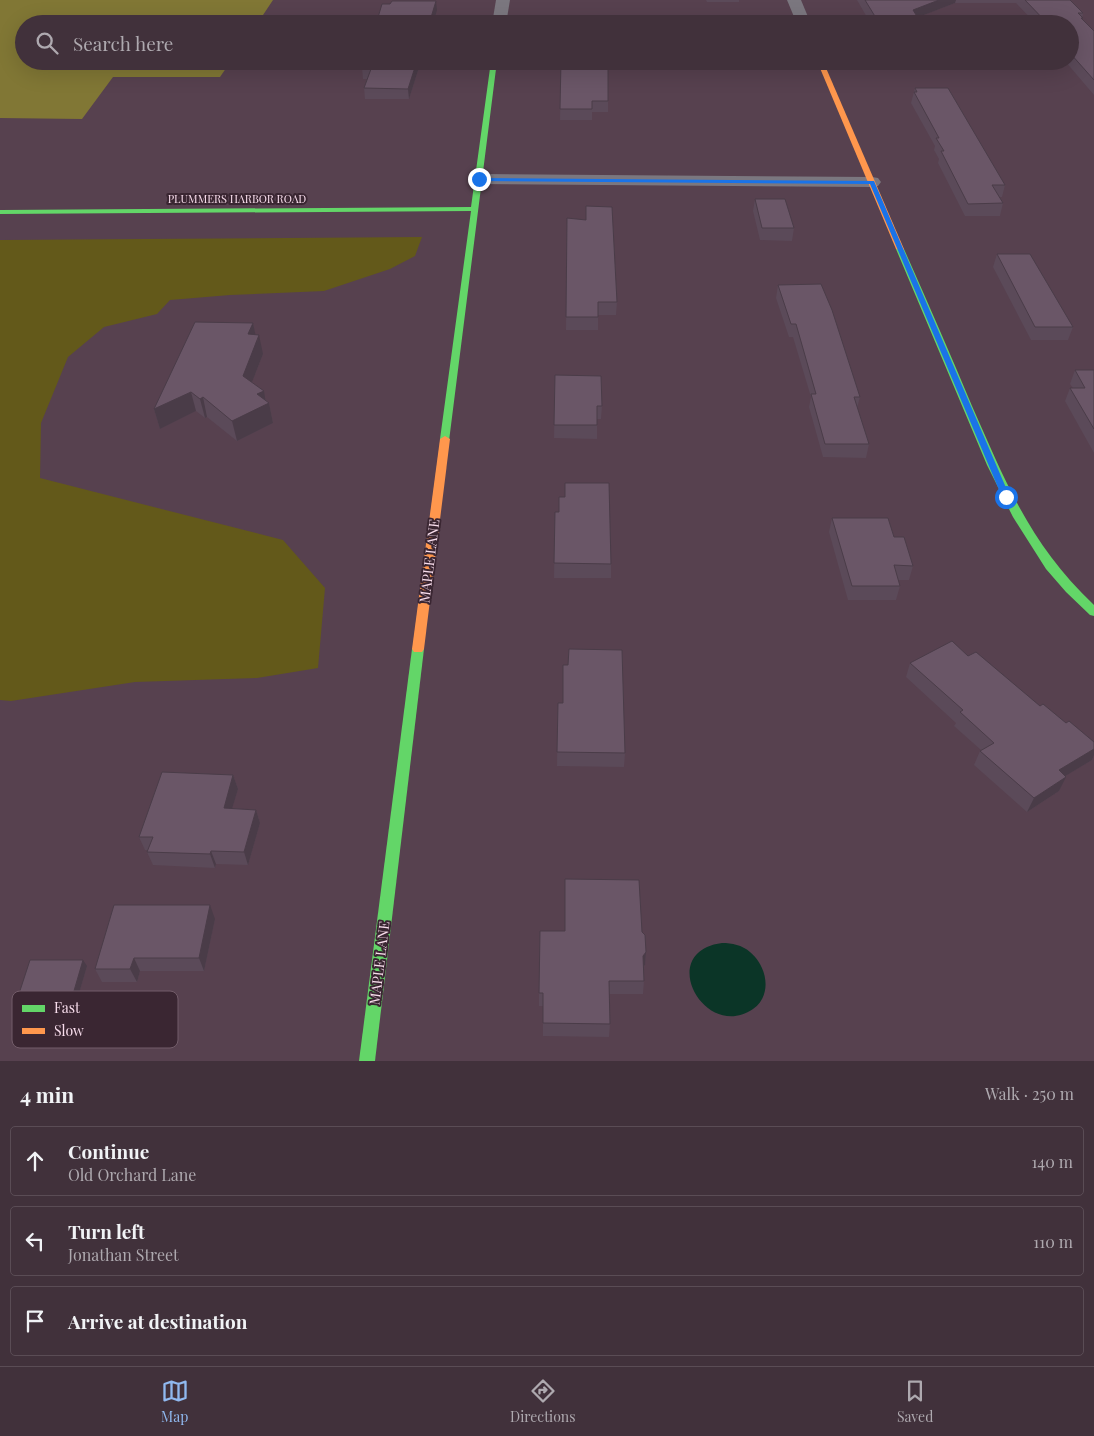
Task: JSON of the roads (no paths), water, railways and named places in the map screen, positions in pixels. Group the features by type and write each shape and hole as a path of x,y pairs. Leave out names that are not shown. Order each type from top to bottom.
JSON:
{"street":[{"path":"500,15 503,0"},
{"path":"794,0 800,15"},
{"name":"MAPLE LANE","path":"367,1061 493,70"},
{"path":"824,70 1006,497 1042,559 1094,612"},
{"path":"479,179 872,182"},
{"name":"PLUMMERS HARBOR ROAD","path":"0,212 474,209"}]}
